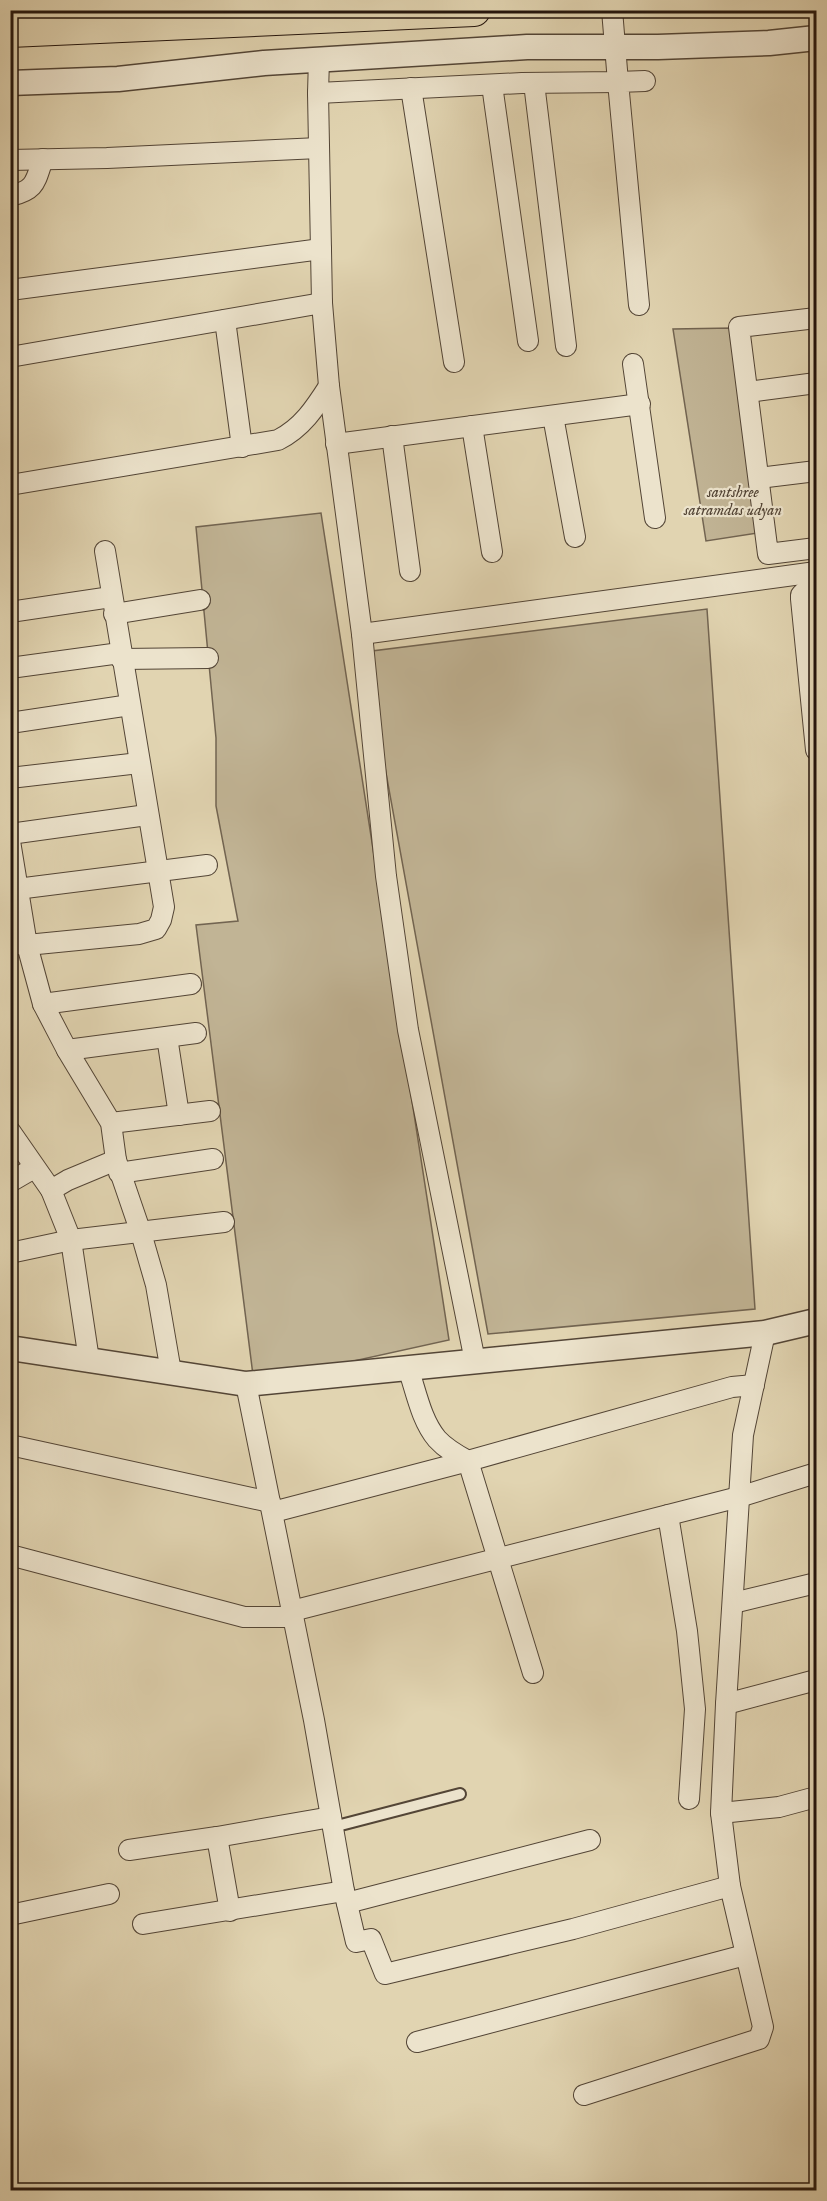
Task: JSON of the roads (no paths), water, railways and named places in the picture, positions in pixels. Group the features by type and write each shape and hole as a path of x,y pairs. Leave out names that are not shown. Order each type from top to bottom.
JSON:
{"main road":[{"path":"10,31 474,10"}],"street":[{"path":"612,10 639,305"},
{"path":"10,83 118,79 264,63 527,47 768,44 816,38"},
{"path":"319,59 322,303 336,444 362,634 386,876 408,1030 475,1361"},
{"path":"318,93 534,83 645,81"},
{"path":"534,83 566,346"},
{"path":"492,86 528,341"},
{"path":"411,88 454,362"},
{"path":"10,160 319,148"},
{"path":"10,196 23,193 34,186 43,159"},
{"path":"10,290 321,249"},
{"path":"10,357 322,303"},
{"path":"816,318 739,327 768,554 816,548"},
{"path":"225,320 242,447"},
{"path":"633,364 655,518"},
{"path":"748,392 816,383"},
{"path":"10,485 278,440 290,434 311,414 329,386"},
{"path":"336,444 640,404"},
{"path":"553,416 575,537"},
{"path":"472,426 492,552"},
{"path":"392,436 410,572"},
{"path":"759,478 816,471"},
{"path":"19,944 139,934 156,929 164,907 156,872 105,551"},
{"path":"362,634 816,572"},
{"path":"816,589 806,590 801,595 801,599 816,750"},
{"path":"10,612 200,600"},
{"path":"10,668 121,656 208,658"},
{"path":"10,723 130,705"},
{"path":"10,778 140,763"},
{"path":"10,834 147,815"},
{"path":"10,841 18,889 19,944 43,1004 67,1050 111,1123 117,1167 141,1233 156,1285 171,1372"},
{"path":"18,889 207,866"},
{"path":"43,1004 190,984"},
{"path":"67,1050 196,1033"},
{"path":"167,1037 179,1115"},
{"path":"111,1123 210,1111"},
{"path":"10,1131 51,1190 71,1240 89,1360"},
{"path":"51,1190 68,1180 117,1167 213,1159"},
{"path":"10,1182 34,1168"},
{"path":"10,1253 71,1240 224,1222"},
{"path":"10,1348 246,1384 765,1333 816,1321"},
{"path":"584,2095 759,2039 763,2027 730,1886 721,1813 743,1435 765,1333"},
{"path":"408,1368 426,1422 436,1438 446,1448 468,1461 533,1673"},
{"path":"246,1384 356,1942 371,1939 384,1974 573,1929 730,1886"},
{"path":"10,1445 272,1507 468,1461 732,1387 754,1386"},
{"path":"10,1555 244,1617 293,1614 739,1497 816,1473"},
{"path":"668,1515 687,1631 695,1709 689,1799"},
{"path":"733,1603 816,1583"},
{"path":"726,1704 816,1680"},
{"path":"721,1813 779,1807 816,1797"},
{"path":"129,1850 332,1822"},
{"path":"217,1837 230,1911"},
{"path":"143,1924 346,1897 590,1840"},
{"path":"10,1915 109,1894"},
{"path":"417,2042 745,1955"}],"lane":[{"path":"332,1822 460,1794"}],"park label":[{"name":"santshree satramdas udyan","path":"733,502"}]}
